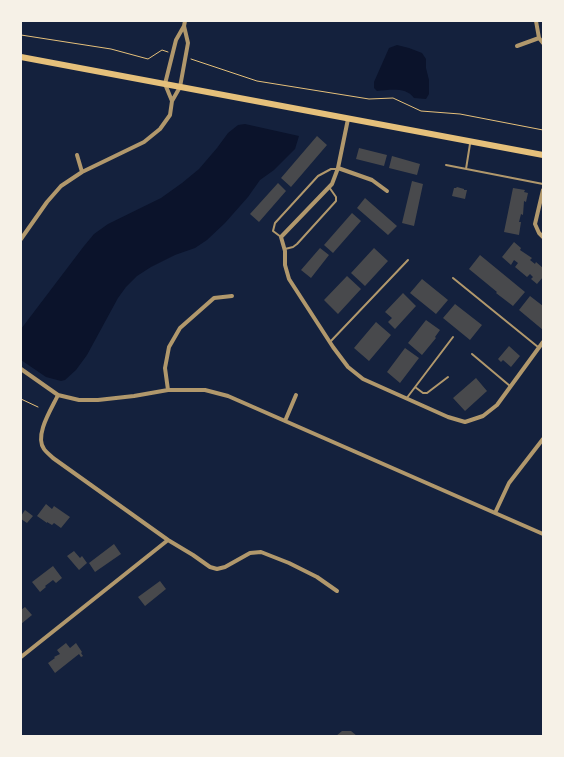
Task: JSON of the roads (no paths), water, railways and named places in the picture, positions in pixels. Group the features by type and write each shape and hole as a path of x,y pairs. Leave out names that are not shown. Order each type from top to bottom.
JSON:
{"main road":[{"path":"21,57 543,156"}],"street":[{"path":"536,21 539,38 543,43"},
{"path":"172,101 165,84 176,40 184,24"},
{"path":"21,239 47,202 61,186 82,172 144,142 160,129 170,114 172,101 180,87 188,43 184,24"},
{"path":"517,46 539,38"},
{"path":"348,119 338,168 332,184 281,237 289,280 348,367 363,380 448,418 465,422 483,416 497,406 543,342"},
{"path":"77,155 82,172"},
{"path":"338,168 372,180 387,192"},
{"path":"543,190 535,224 543,237"},
{"path":"168,390 166,368 169,347 180,328 214,298 232,296"},
{"path":"21,369 58,395 79,400 98,400 168,390 205,390 228,396 543,534"},
{"path":"58,395 45,422 41,437 43,448 53,458 168,540 210,567 217,569 250,553 261,552 317,577 337,591"},
{"path":"285,421 296,395"},
{"path":"495,513 509,483 543,439"},
{"path":"21,657 168,540"}],"lane":[{"path":"466,169 471,142"},
{"path":"446,165 543,184"},
{"path":"281,237 273,231 275,223 318,176 331,169 338,168"},
{"path":"284,249 297,244 336,201 336,197 329,187"},
{"path":"330,342 408,260"},
{"path":"453,278 538,347"},
{"path":"406,398 454,337"},
{"path":"472,354 510,386"},
{"path":"414,387 423,393 427,393 448,377"}],"water":[{"path":"397,45 422,53 426,59 429,94 426,99 414,98 407,92 377,91 374,88 374,82 389,48"},
{"path":"245,124 299,136 295,149 274,170 260,180 248,197 207,240 195,248 175,255 151,267 137,276 126,287 87,355 76,370 65,380 61,381 46,377 21,360 21,329 94,234 108,224 161,198 182,183 199,169 228,133 238,125"}]}
